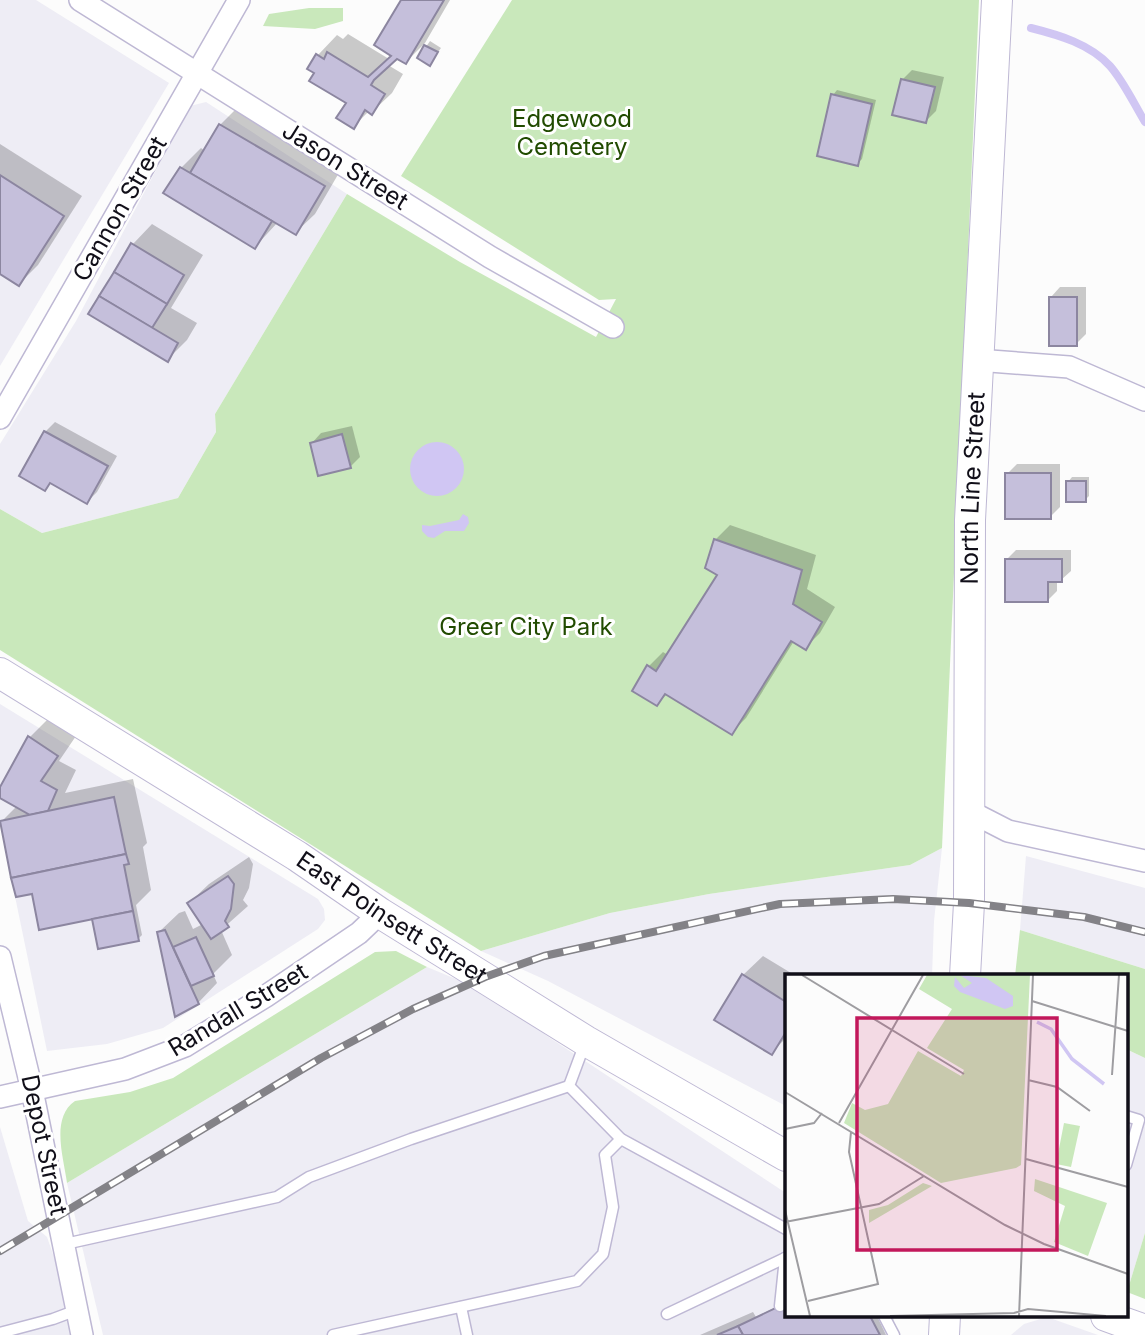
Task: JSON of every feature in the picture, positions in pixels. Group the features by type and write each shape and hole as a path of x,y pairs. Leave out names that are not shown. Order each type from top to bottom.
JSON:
{"main road":[{"name":"North Line Street","path":"965,974 969,903 969,541 997,0"},
{"name":"East Poinsett Street","path":"0,673 297,856 380,913 586,1041 785,1155"},
{"path":"1112,1318 1145,1330"}],"street":[{"name":"Jason Street","path":"80,0 490,257 614,327"},
{"name":"Cannon Street","path":"0,418 239,0"},
{"path":"977,360 1069,367 1145,400"},
{"path":"969,811 1008,831 1145,861"},
{"name":"Randall Street","path":"0,1097 125,1069 185,1046 266,996 359,933 380,913"},
{"name":"Depot Street","path":"0,957 32,1090 82,1335"}],"lane":[{"path":"569,1086 586,1041"},
{"path":"569,1086 621,1139 785,1228"},
{"path":"65,1244 277,1197 309,1177 411,1139 569,1086"},
{"path":"1128,1117 1139,1120 1128,1158"},
{"path":"333,1335 577,1281 603,1254 613,1207 605,1155 621,1139"},
{"path":"667,1314 785,1258"},
{"path":"780,1306 785,1266"},
{"path":"461,1307 467,1335"},
{"path":"0,1333 78,1310"},
{"path":"885,1318 894,1335"}],"shaded area":[{"path":"0,0 36,0 169,83 0,366"},
{"path":"206,102 347,194 215,414 216,432 178,498 42,533 0,509 0,444 76,321 190,106"},
{"path":"437,442 456,450 464,469 456,488 437,496 418,488 410,469 418,450"},
{"path":"463,514 468,517 469,523 464,531 445,531 434,538 428,537 422,531 422,525 459,520"},
{"path":"0,704 318,899 324,909 325,920 318,929 163,1028 107,1044 47,1051 0,824"},
{"path":"942,848 934,921 932,974 785,974 785,1105 548,981 481,951 610,913 709,894 910,865"},
{"path":"1026,856 1145,888 1145,969 1020,930"},
{"path":"427,967 485,991 550,1038 785,1192 785,1318 894,1318 894,1335 103,1335 67,1183"},
{"path":"1128,1050 1145,1058 1145,1233 1128,1289"},
{"path":"0,1127 28,1221 47,1237 61,1277 71,1335 0,1335"},
{"path":"1050,1318 1098,1335 1011,1335 1024,1324"}],"green space":[{"name":"Greer City Park","path":"512,0 979,0 942,848 910,865 709,894 610,913 481,951 0,650 0,509 42,533 178,498 216,432 215,414 347,194 460,262 596,337 616,299 599,300 401,176"},
{"path":"309,8 343,8 343,21 315,29 263,26 269,14"},
{"path":"1020,930 1145,969 1145,1058 1128,1050 1128,974 1015,974"},
{"path":"396,951 427,967 67,1183 60,1139 61,1128 67,1108 75,1101 130,1092 173,1078 375,952"},
{"path":"1145,1233 1145,1299 1128,1292"}],"building":[{"path":"401,0 444,0 406,64 397,59 374,80 371,85 385,94 372,115 365,110 354,129 336,118 346,103 309,81 314,73 307,69 316,54 324,59 327,52 368,77 391,56 374,45"},
{"path":"424,45 438,52 430,66 417,58"},
{"path":"901,79 935,87 926,123 892,115"},
{"path":"831,94 872,104 858,166 817,156"},
{"path":"219,124 325,186 296,235 190,173"},
{"path":"180,167 272,221 255,249 163,193"},
{"path":"0,175 64,216 19,286 0,274"},
{"path":"131,243 184,275 167,304 114,272"},
{"path":"114,272 167,304 152,328 99,296"},
{"path":"99,296 178,343 168,362 88,314"},
{"path":"1049,297 1077,297 1077,346 1049,346"},
{"path":"44,431 108,466 87,504 50,483 45,491 19,476"},
{"path":"342,434 351,468 318,476 310,443"},
{"path":"1005,473 1051,473 1051,519 1005,519"},
{"path":"1066,481 1086,481 1086,502 1066,502"},
{"path":"714,539 802,570 793,604 822,622 806,650 791,641 732,735 665,694 657,706 632,691 647,665 656,671 717,575 705,568"},
{"path":"1005,559 1062,559 1062,582 1048,582 1048,602 1005,602"},
{"path":"28,736 58,756 41,781 57,790 48,811 30,815 0,798 0,787"},
{"path":"114,797 126,854 11,878 0,821"},
{"path":"126,854 129,864 124,865 133,911 39,930 32,894 16,897 11,878"},
{"path":"228,876 234,884 231,909 225,921 229,927 211,939 187,903"},
{"path":"133,911 139,941 98,949 92,919"},
{"path":"165,930 199,1004 175,1017 157,932"},
{"path":"196,937 214,976 191,986 173,947"},
{"path":"742,974 785,1001 785,1034 772,1055 714,1020"},
{"path":"785,1303 785,1318 871,1318 880,1335 743,1335 738,1326"},
{"path":"738,1326 743,1335 717,1335"}],"waterway":[{"path":"1031,28 1074,41 1102,58 1120,79 1145,122"}],"railway":[{"path":"0,1251 321,1058 413,1009 485,977 544,956 780,904 893,899 969,903 1084,917 1145,932"}],"park label":[{"name":"Edgewood Cemetery","path":"572,133"}]}
